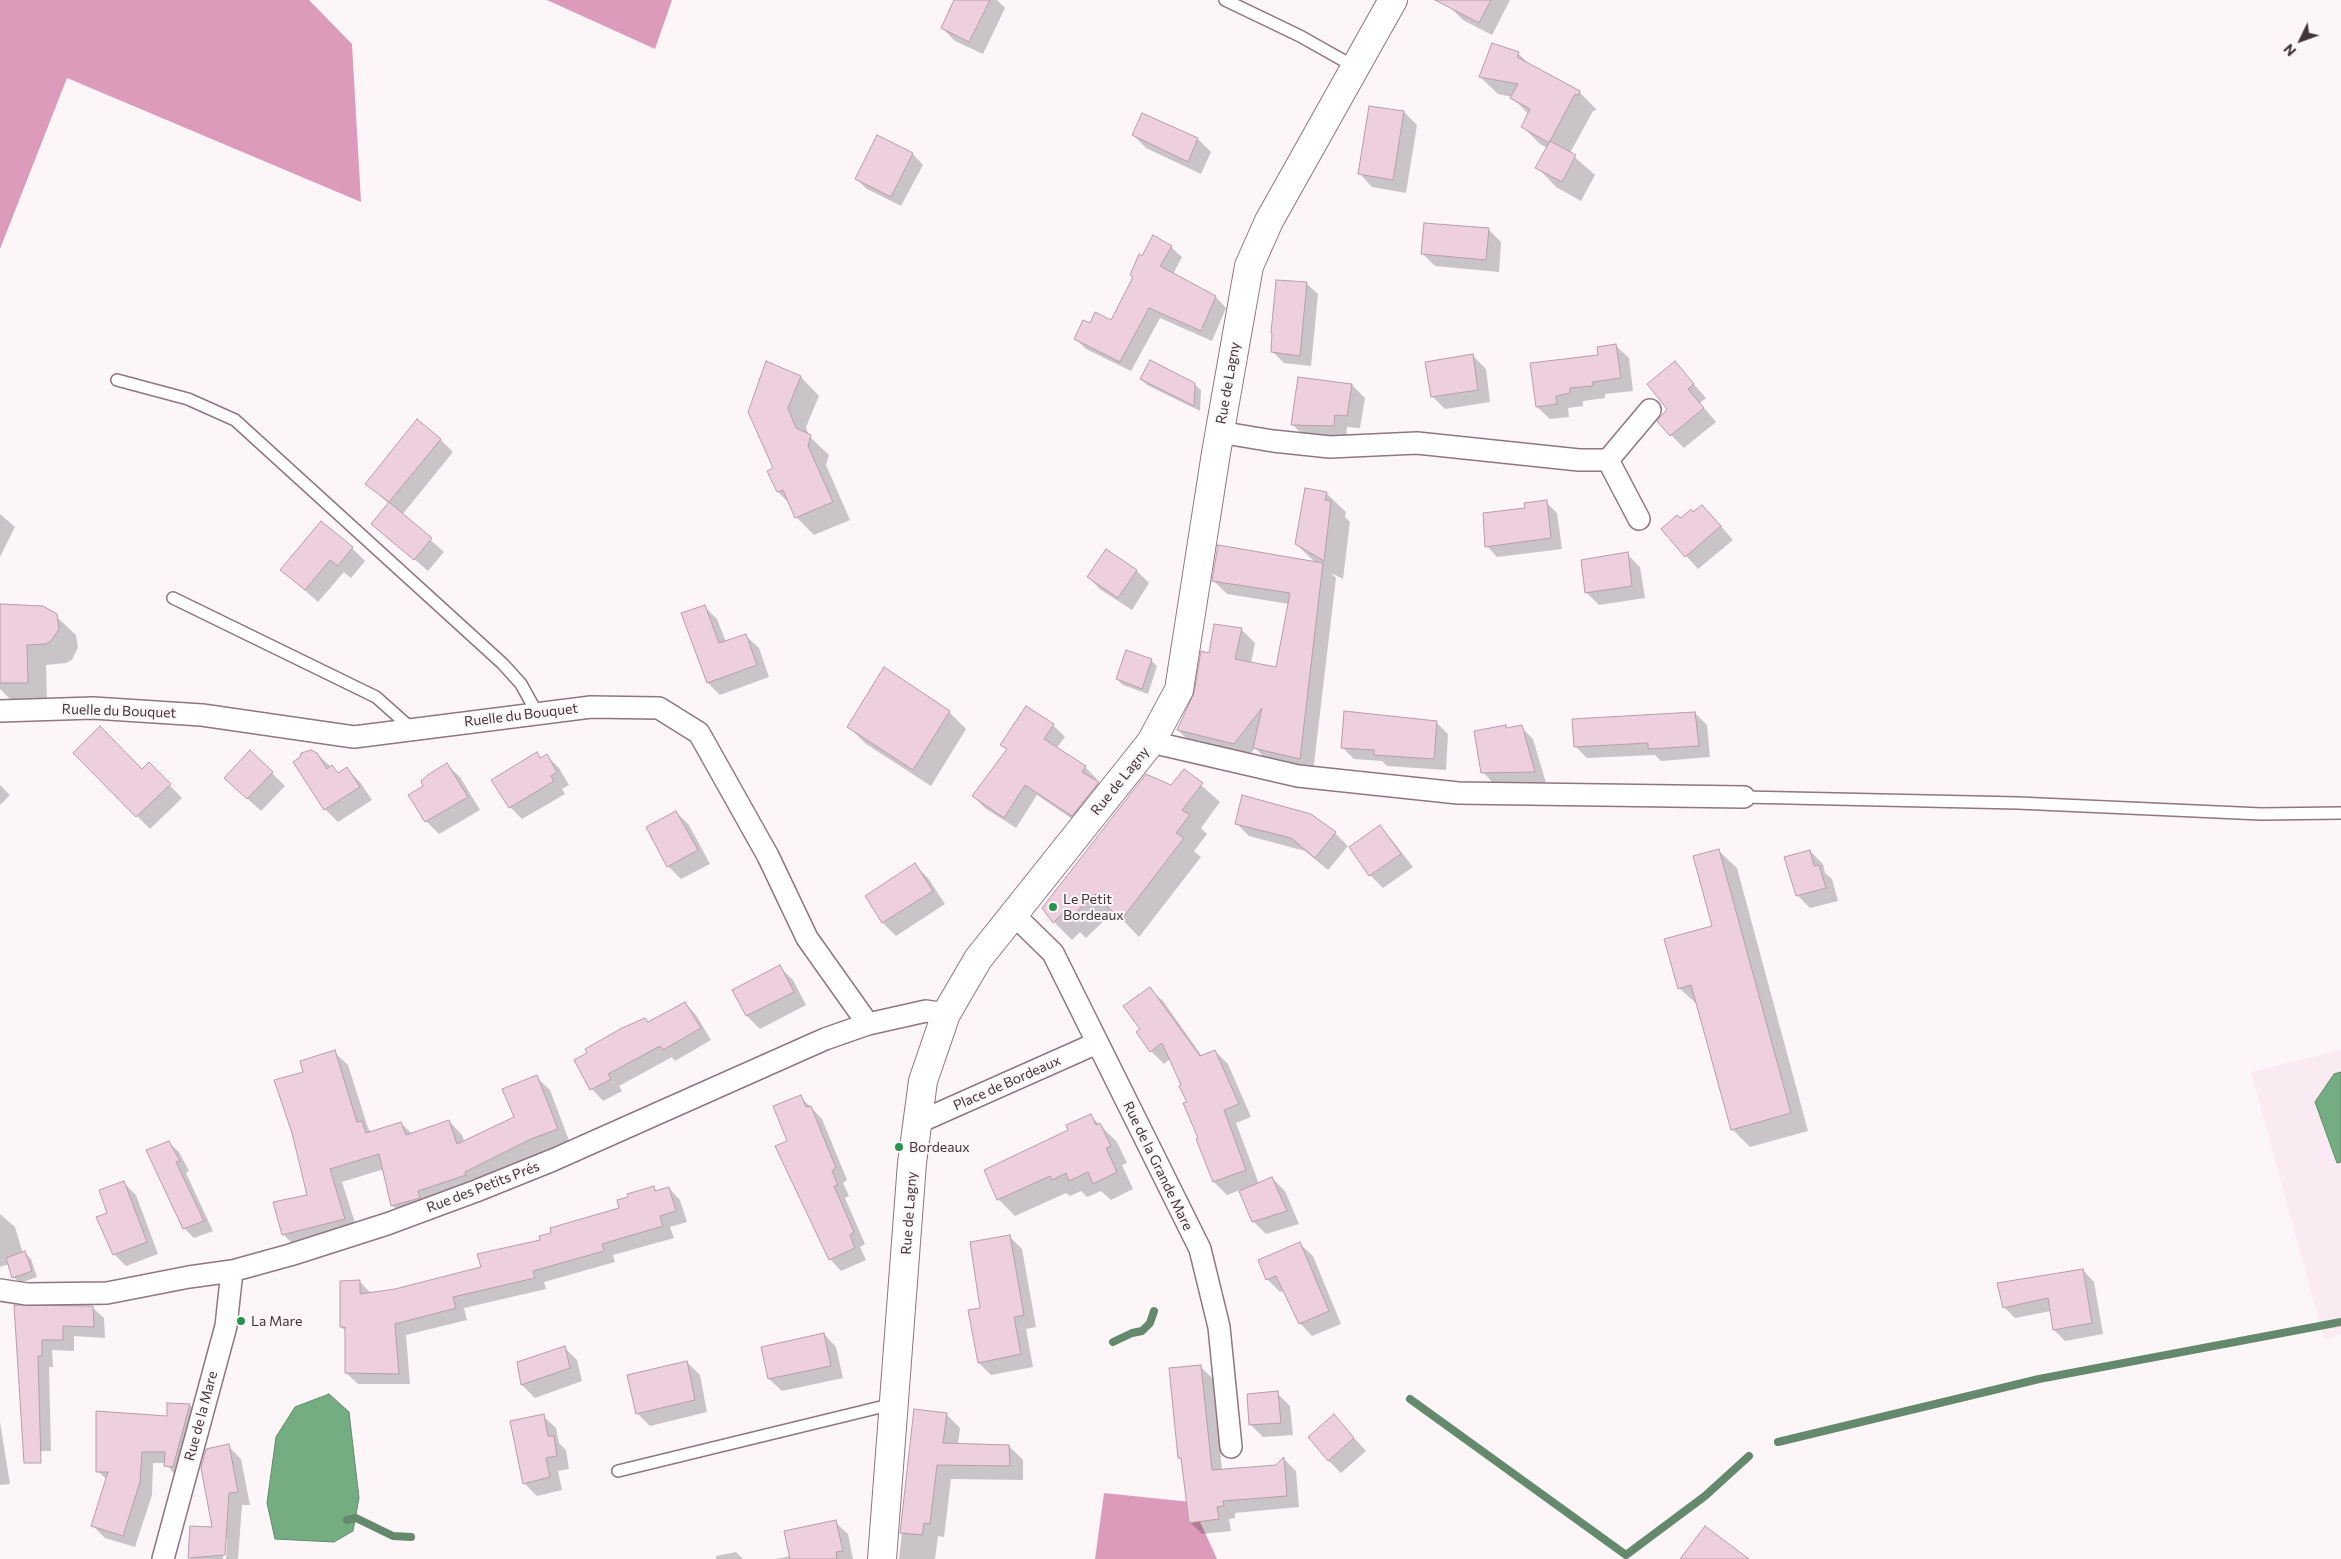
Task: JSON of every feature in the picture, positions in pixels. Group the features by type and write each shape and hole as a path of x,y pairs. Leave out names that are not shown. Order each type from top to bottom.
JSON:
{"main road":[{"name":"Rue de Lagny","path":"882,1559 916,1123 923,1081 946,1014 978,960 1152,742 1179,690 1219,432 1249,266 1269,221 1393,0"}],"street":[{"path":"1219,432 1273,442 1330,447 1416,443 1579,460 1608,460 1650,410"},
{"path":"1608,460 1639,519"},
{"name":"Ruelle du Bouquet","path":"0,711 93,708 202,715 354,737 591,707 659,708 699,732 768,856 806,938 868,1024"},
{"path":"1152,742 1298,776 1458,794 1744,797"},
{"name":"Rue de la Grande Mare","path":"1013,914 1053,953 1200,1249 1219,1327 1231,1447"},
{"name":"Rue des Petits Prés","path":"0,1290 27,1294 107,1293 189,1277 232,1271 387,1224 476,1191 553,1160 825,1039 868,1024 926,1011 946,1014"},
{"name":"Place de Bordeaux","path":"916,1123 1097,1043"},
{"name":"Rue de la Mare","path":"162,1559 226,1326 232,1271"}],"lane":[{"path":"1226,0 1300,36 1355,67"},
{"path":"117,380 188,399 235,420 503,664 520,684 537,713"},
{"path":"173,598 376,697 412,729"},
{"path":"1744,797 2018,803 2252,814 2341,814"},
{"path":"618,1470 895,1403"}],"shaded area":[{"path":"0,0 309,0 352,44 361,202 67,78 0,249"},
{"path":"547,0 672,0 655,49"},
{"path":"2341,1050 2341,1334 2324,1339 2251,1072"},
{"path":"2341,1072 2341,1162 2337,1163 2315,1102 2334,1074"},
{"path":"329,1394 349,1412 359,1498 353,1531 334,1542 275,1539 267,1503 276,1437 295,1407"},
{"path":"1104,1493 1191,1502 1217,1559 1095,1559"}],"building":[{"path":"954,0 990,0 969,42 941,28"},
{"path":"1435,0 1491,0 1479,23"},
{"path":"1492,43 1519,52 1517,57 1580,91 1579,95 1575,94 1549,143 1521,127 1530,109 1510,98 1518,84 1479,77"},
{"path":"1369,106 1404,111 1393,180 1358,174"},
{"path":"1142,113 1198,138 1188,162 1132,135"},
{"path":"877,135 913,153 891,197 855,179"},
{"path":"1550,141 1576,155 1562,182 1535,168"},
{"path":"1424,223 1489,228 1486,260 1421,254"},
{"path":"1153,235 1172,246 1160,266 1216,296 1201,331 1149,308 1120,362 1074,339 1083,320 1090,323 1095,312 1111,320 1133,277 1130,275 1139,254 1142,256"},
{"path":"1276,280 1307,282 1300,356 1271,352"},
{"path":"1616,344 1621,378 1592,382 1593,386 1570,388 1570,393 1556,396 1557,404 1536,407 1530,363 1598,355 1597,347"},
{"path":"1473,354 1478,390 1431,397 1425,362"},
{"path":"1150,360 1195,383 1194,406 1140,379"},
{"path":"766,361 801,376 788,408 796,428 811,435 808,446 833,502 795,518 783,490 777,492 767,471 773,468 748,412"},
{"path":"1675,361 1694,384 1688,389 1704,408 1670,436 1657,421 1667,409 1647,384"},
{"path":"1298,377 1352,384 1347,416 1335,415 1334,426 1291,425"},
{"path":"417,419 441,439 389,502 365,484"},
{"path":"1305,488 1327,492 1325,500 1331,501 1324,561 1295,544"},
{"path":"1547,500 1551,538 1485,547 1483,513 1525,508 1524,503"},
{"path":"389,502 432,538 414,560 371,524"},
{"path":"1702,505 1721,526 1685,557 1661,529 1677,515 1681,518 1691,509 1693,512"},
{"path":"321,521 353,547 338,566 330,560 305,590 280,570"},
{"path":"1218,545 1323,563 1300,759 1253,748 1262,708 1234,744 1177,730 1194,693 1201,651 1209,653 1214,624 1242,628 1235,659 1276,667 1290,593 1212,581"},
{"path":"1106,549 1137,570 1118,598 1087,577"},
{"path":"1628,552 1632,586 1585,593 1581,560"},
{"path":"0,604 43,606 57,614 59,629 52,640 46,644 27,645 28,683 0,683"},
{"path":"705,605 719,643 746,634 757,665 707,683 681,613"},
{"path":"1126,650 1152,659 1142,689 1116,679"},
{"path":"884,667 950,711 913,770 847,727"},
{"path":"1026,706 1054,724 1044,739 1086,766 1082,772 1099,782 1072,816 1025,785 1004,818 972,796 1007,749 1000,745"},
{"path":"1344,711 1437,721 1434,759 1374,755 1374,750 1341,748"},
{"path":"1695,712 1699,746 1648,749 1648,743 1574,747 1572,719"},
{"path":"1506,725 1506,728 1522,725 1535,772 1481,773 1474,731"},
{"path":"100,726 142,769 149,762 171,784 136,817 73,753"},
{"path":"250,750 273,772 247,799 224,778"},
{"path":"311,750 317,753 327,769 332,765 338,773 347,767 360,787 324,810 293,762 300,757 301,753"},
{"path":"537,752 540,758 547,754 557,772 551,776 554,781 509,808 491,780"},
{"path":"447,763 468,797 425,822 408,795 423,786 421,781 429,774"},
{"path":"1184,769 1203,783 1182,810 1190,815 1176,833 1184,838 1121,920 1095,894 1067,921 1063,913 1053,923 1042,908 1146,774 1171,785"},
{"path":"1242,795 1311,814 1336,832 1315,858 1291,838 1235,824"},
{"path":"676,811 698,850 667,867 646,827"},
{"path":"1380,825 1401,854 1369,876 1349,847"},
{"path":"1719,849 1791,1113 1731,1130 1691,985 1678,989 1664,939 1712,926 1693,856"},
{"path":"1810,850 1814,866 1819,865 1826,888 1796,896 1784,857"},
{"path":"915,863 933,891 882,923 865,896"},
{"path":"780,965 794,992 746,1016 732,990"},
{"path":"1150,987 1200,1056 1215,1050 1239,1104 1224,1110 1246,1170 1213,1182 1196,1139 1198,1138 1183,1103 1187,1102 1179,1086 1181,1085 1162,1043 1150,1052 1136,1032 1140,1029 1123,1006"},
{"path":"685,1002 701,1028 663,1050 660,1046 608,1074 611,1079 590,1090 574,1060 587,1053 585,1049 622,1028 645,1018 648,1022"},
{"path":"335,1050 357,1122 362,1121 366,1133 401,1122 406,1135 449,1120 457,1144 514,1117 502,1089 537,1075 558,1129 531,1139 465,1172 466,1175 418,1191 420,1198 391,1206 379,1154 330,1169 345,1219 282,1235 273,1202 307,1195 292,1133 274,1080 303,1072 300,1061"},
{"path":"801,1095 806,1107 811,1106 836,1168 832,1171 838,1185 834,1186 854,1232 850,1235 855,1248 829,1260 775,1146 787,1141 773,1106"},
{"path":"1091,1114 1096,1125 1100,1123 1111,1146 1106,1148 1117,1172 1093,1184 1088,1172 1069,1181 1066,1173 1052,1180 1050,1176 997,1200 984,1170 1068,1130 1066,1125"},
{"path":"169,1141 180,1161 176,1162 204,1221 183,1229 146,1150"},
{"path":"1272,1177 1287,1211 1252,1222 1239,1191"},
{"path":"124,1181 147,1242 113,1255 96,1217 107,1213 99,1190"},
{"path":"654,1186 655,1191 669,1187 676,1211 660,1216 663,1226 602,1244 604,1251 533,1271 535,1278 453,1297 456,1308 395,1324 399,1374 345,1373 345,1327 340,1327 340,1281 360,1280 360,1294 395,1289 481,1267 477,1254 540,1240 539,1236 551,1233 550,1228 619,1208 617,1200 628,1197 627,1194"},
{"path":"1010,1235 1024,1315 1014,1317 1021,1354 978,1363 968,1310 980,1308 970,1242"},
{"path":"1300,1242 1329,1311 1299,1324 1276,1276 1266,1280 1258,1260"},
{"path":"25,1251 32,1271 12,1278 6,1258"},
{"path":"2083,1269 2092,1323 2053,1330 2048,1298 2003,1308 1997,1283"},
{"path":"14,1305 93,1306 94,1327 63,1326 63,1340 42,1340 42,1356 38,1356 41,1463 24,1463"},
{"path":"824,1333 831,1366 768,1379 761,1347"},
{"path":"565,1346 570,1368 521,1385 517,1362"},
{"path":"687,1361 695,1400 636,1414 627,1375"},
{"path":"1201,1365 1212,1470 1276,1465 1284,1457 1287,1496 1223,1501 1224,1506 1217,1507 1219,1519 1189,1523 1181,1458 1178,1458 1169,1368"},
{"path":"1278,1391 1281,1423 1249,1425 1247,1394"},
{"path":"167,1403 190,1404 173,1467 164,1466 165,1452 142,1452 140,1482 123,1536 91,1526 108,1472 96,1472 96,1411 167,1416"},
{"path":"914,1409 947,1413 943,1443 1009,1445 1010,1466 937,1465 930,1524 924,1523 922,1535 900,1533"},
{"path":"544,1414 548,1436 554,1436 557,1456 546,1458 550,1477 523,1484 510,1421"},
{"path":"1334,1414 1354,1438 1328,1461 1308,1437"},
{"path":"229,1444 238,1492 229,1493 225,1555 188,1558 190,1526 212,1527 201,1468 206,1449"},
{"path":"836,1520 843,1551 836,1552 837,1559 790,1559 784,1531"},
{"path":"1705,1526 1749,1559 1680,1559"}],"waterway":[{"path":"1113,1342 1132,1333 1142,1331 1150,1323 1154,1311"},
{"path":"1778,1442 2039,1379 2341,1322"},
{"path":"1410,1399 1626,1555 1705,1496 1749,1456"},
{"path":"347,1520 356,1518 393,1536 411,1537"}],"place":[{"name":"Le Petit Bordeaux","path":"1053,907"},
{"name":"Bordeaux","path":"899,1147"},
{"name":"La Mare","path":"241,1321"}]}
